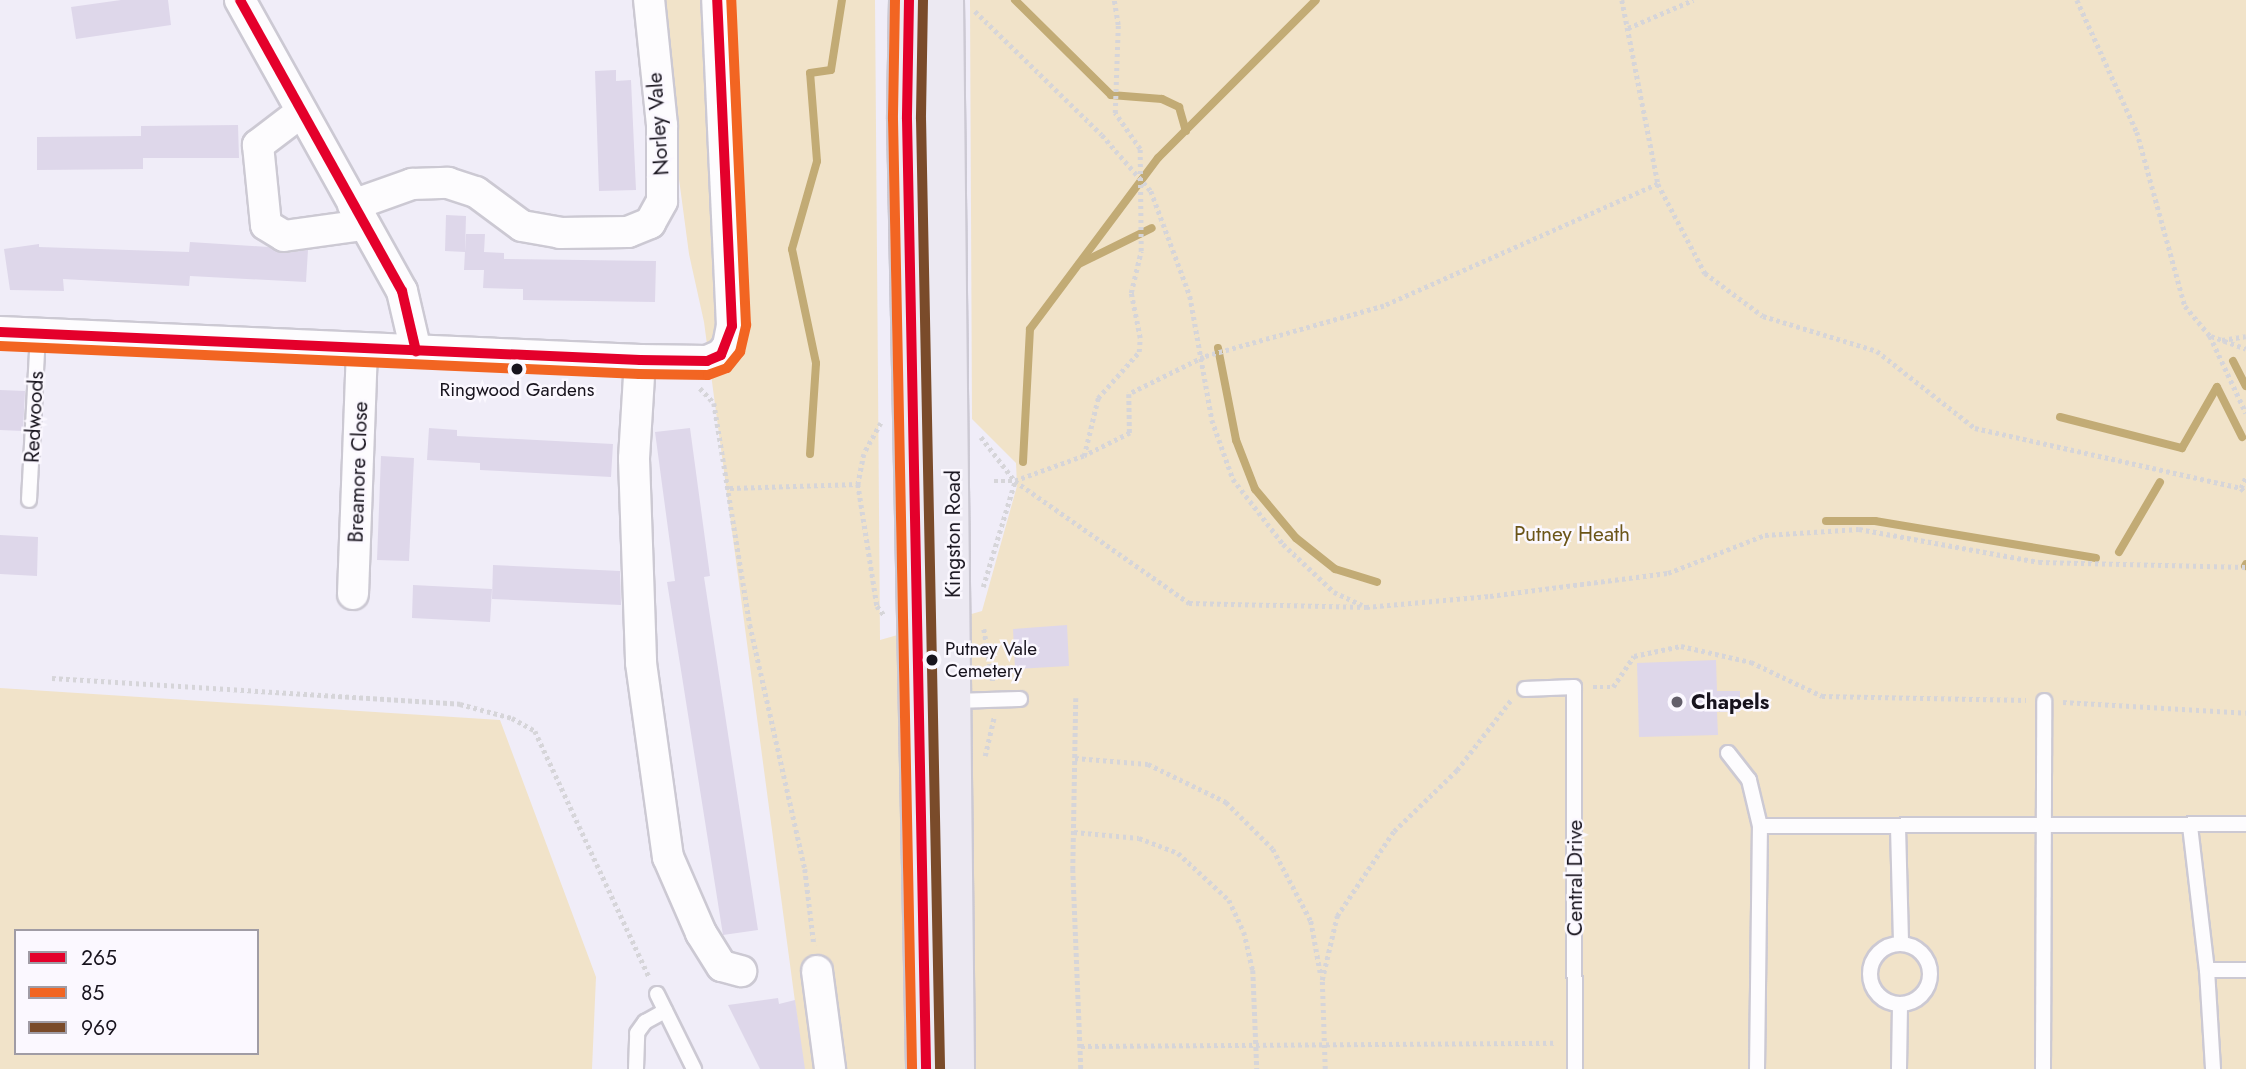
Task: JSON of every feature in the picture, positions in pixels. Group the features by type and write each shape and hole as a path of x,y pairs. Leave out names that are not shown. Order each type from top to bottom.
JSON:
{"highway":[{"name":"Kingston Road","path":"909,0 907,133 926,1069"},
{"name":"Kingston Road","path":"956,2 956,1069"}],"street":[{"path":"240,0 300,113 402,291 416,351"},
{"name":"Norley Vale","path":"300,113 258,145 266,225 284,236 358,215 412,184 448,183 476,192 522,226 560,233 628,232 650,223 662,201 662,125 649,0"},
{"path":"0,332 362,350 640,360 707,361 721,355 728,346 732,326 717,0"},
{"name":"Breamore Close","path":"353,594 362,350"},
{"path":"640,360 634,459 641,663 666,846 701,933 722,966 741,971"},
{"path":"817,971 830,1069"}],"lane":[{"name":"Redwoods","path":"29,500 38,334"},
{"path":"1522,690 1574,687"},
{"name":"Central Drive","path":"1574,687 1574,1069"},
{"path":"954,701 1020,699"},
{"path":"2043,1069 2044,701"},
{"path":"1728,753 1749,780 1760,825 1757,1069"},
{"path":"1760,825 2044,827 2246,824"},
{"path":"2190,826 2207,970 2213,1069"},
{"path":"1898,827 1901,943"},
{"path":"1901,943 1920,951 1927,959 1931,979 1921,997 1900,1004 1877,994 1870,976 1881,950 1901,943"},
{"path":"2207,970 2246,970"},
{"path":"657,993 694,1069"},
{"path":"1899,1069 1900,1004"},
{"path":"636,1069 637,1033 645,1022 665,1011"}],"path":[{"path":"1084,456 1098,398 1139,352 1131,293 1141,251 1140,149 1115,113 1118,25 1114,0"},
{"path":"1622,0 1658,184 1705,273 1763,316 1877,351 1975,428 2241,488 2246,493"},
{"path":"1628,28 1693,0"},
{"path":"2077,0 2137,132 2185,306 2210,336 2246,413"},
{"path":"956,2 1141,177 1167,230 1190,296 1204,357 1212,419 1233,480 1283,544 1334,592 1366,607"},
{"path":"995,481 1015,481 1084,456 1130,433 1129,394 1204,357 1384,306 1658,184"},
{"path":"2210,336 2246,349"},
{"path":"2221,340 2246,336"},
{"path":"684,361 688,374 714,403 751,625 805,869 817,971"},
{"path":"886,413 864,454 858,484 877,606 887,618"},
{"path":"975,428 1015,481 1189,603 1366,607 1668,573 1765,535 1859,529 2039,562 2246,567"},
{"path":"2241,488 2246,476"},
{"path":"980,597 1015,481"},
{"path":"730,488 858,484"},
{"path":"1574,687 1613,687 1634,656 1681,646 1751,662 1822,696 2044,701 2246,713"},
{"path":"52,678 460,704 512,718 535,731 657,993"},
{"path":"1322,980 1337,916 1394,831 1457,770 1522,690"},
{"path":"1076,698 1074,832 1081,1069"},
{"path":"1075,758 1148,764 1226,802 1273,849 1311,921 1322,980 1325,1069"},
{"path":"1074,832 1139,838 1178,853 1229,900 1244,932 1253,970 1257,1069"},
{"path":"1080,1046 1257,1048 1575,1043"}],"green space":[{"name":"Putney Heath","path":"664,0 875,0 880,640 982,611 1017,486 1016,463 972,419 970,0 2246,0 2246,1069 804,1069 704,322 689,254 659,29"},
{"path":"0,688 500,720 596,977 592,1069 0,1069"}],"building":[{"path":"121,0 168,0 171,25 76,39 71,7"},
{"path":"616,70 616,81 631,80 636,190 599,191 595,71"},
{"path":"238,125 239,158 143,158 143,169 37,170 37,137 141,136 141,126"},
{"path":"446,215 466,216 465,252 445,251"},
{"path":"466,234 485,234 484,252 504,253 504,259 656,261 655,302 523,300 523,289 483,288 484,270 464,270"},
{"path":"190,242 268,247 286,253 308,250 306,282 190,276 189,286 63,279 64,291 10,290 4,249 39,244 39,247 189,252"},
{"path":"0,390 25,391 23,431 0,430"},
{"path":"429,428 457,430 457,436 613,444 611,477 480,470 480,463 427,460"},
{"path":"690,428 710,576 704,577 758,930 723,935 667,582 675,581 655,432"},
{"path":"381,456 414,458 409,561 377,560"},
{"path":"0,535 38,537 37,576 0,574"},
{"path":"493,565 620,571 621,605 492,599"},
{"path":"413,585 492,589 490,622 412,618"},
{"path":"1067,625 1069,666 1015,669 1013,629"},
{"name":"Chapels","path":"1716,660 1717,691 1740,691 1740,712 1717,712 1718,735 1639,737 1637,663"},
{"path":"778,998 779,1004 795,1000 805,1069 760,1069 728,1005"}],"waterway":[{"path":"810,454 816,363 792,249 817,161 810,73 831,70 842,0"},
{"path":"1015,0 1111,95 1162,99 1179,107 1186,131"},
{"path":"1023,462 1030,329 1158,158 1316,0"},
{"path":"1079,264 1152,228"},
{"path":"1218,348 1236,440 1255,489 1296,538 1335,569 1377,582"},
{"path":"2233,361 2246,386"},
{"path":"2060,417 2182,448 2217,387 2242,437"},
{"path":"2119,552 2160,482"},
{"path":"1826,521 1875,521 2096,558"}],"transit line":[{"name":"265","path":"240,0 402,291 416,351"},
{"name":"265","path":"0,332 640,360 707,361 721,355 732,326 717,0"},
{"name":"85","path":"0,346 639,374 708,375 727,368 740,352 746,325 731,0"},
{"name":"85","path":"895,0 893,119 912,1069"},
{"name":"265","path":"909,0 907,119 926,1069"},
{"name":"969","path":"923,0 921,119 940,1069"}],"place":[{"name":"Ringwood Gardens","path":"517,369"},
{"name":"Putney Vale Cemetery","path":"932,660"},
{"name":"Chapels","path":"1677,702"}]}
